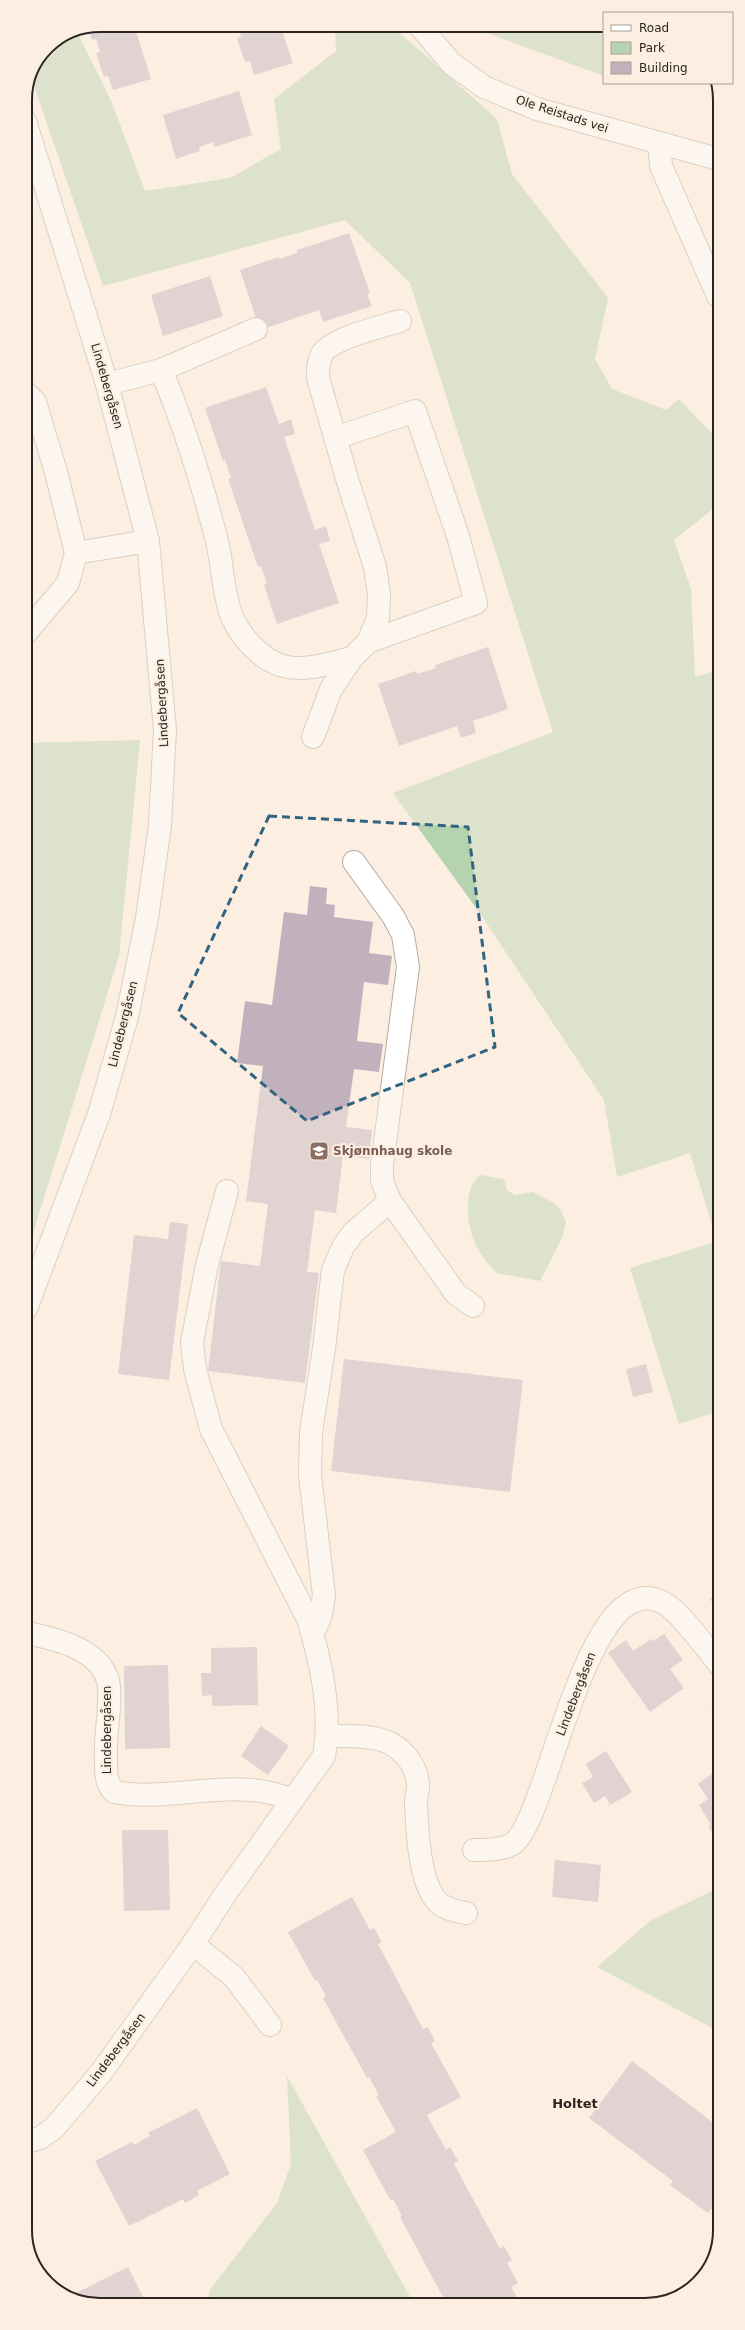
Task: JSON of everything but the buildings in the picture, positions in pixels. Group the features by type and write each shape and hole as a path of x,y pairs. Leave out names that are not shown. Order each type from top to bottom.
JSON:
{"street":[{"name":"Ole Reistads vei","path":"425,32 451,62 484,87 537,109 713,158"},
{"name":"Lindebergåsen","path":"32,143 107,384 148,541 165,730 160,825 147,918 128,1017 99,1114 32,1293"},
{"path":"659,143 661,166 713,285"},
{"path":"313,737 331,689 352,658 368,642 378,618 378,588 375,567 318,378 318,365 322,353 334,343 400,321"},
{"path":"107,384 161,370 256,329"},
{"path":"161,370 177,408 195,463 216,539 226,598 232,617 243,636 258,653 282,666 296,668 315,666 352,658"},
{"path":"32,399 35,402 56,472 76,553 68,583 32,627"},
{"path":"335,438 415,411 458,536 476,603 368,642"},
{"path":"76,553 148,541"},
{"path":"354,862 393,916 403,935 408,967 382,1165 382,1181 390,1201 456,1294 473,1306"},
{"name":"Lindebergåsen","path":"32,2140 40,2138 54,2128 100,2074 324,1756 327,1736 318,1651 312,1632 304,1612 211,1429 194,1369 192,1342 208,1265 227,1191"},
{"path":"312,1632 316,1627 322,1610 324,1595 310,1475 311,1432 324,1348 333,1270 343,1247 353,1233 390,1201"},
{"name":"Lindebergåsen","path":"474,1850 508,1845 515,1842 519,1836 546,1777 587,1661 611,1618 622,1607 642,1598 650,1598 667,1606 713,1657"},
{"name":"Lindebergåsen","path":"32,1635 82,1650 102,1668 109,1686 105,1750 106,1772 108,1782 114,1792 160,1794 252,1791 281,1795 292,1800"},
{"path":"327,1736 354,1736 383,1740 399,1750 412,1762 418,1784 418,1824 423,1868 428,1886 436,1901 450,1910 466,1913"},
{"path":"193,1944 234,1977 270,2025"}],"highlighted area":[{"path":"269,816 468,827 495,1047 307,1121 178,1013"}],"green space":[{"path":"335,32 400,32 497,119 512,174 608,298 595,359 612,389 666,410 679,399 713,435 713,509 674,540 691,589 695,677 713,672 713,1228 690,1153 617,1177 604,1100 479,912 393,793 553,732 410,283 345,220 103,286 34,85 43,62 52,52 62,43 79,36 112,103 145,191 230,178 281,149 274,99 336,51"},
{"path":"488,32 603,32 603,76 490,34"},
{"path":"140,740 119,956 32,1237 32,743"},
{"path":"481,1175 504,1179 507,1190 515,1195 533,1192 552,1202 560,1209 566,1222 562,1238 540,1281 497,1273 482,1256 478,1249 471,1232 468,1199 475,1181"},
{"path":"713,1243 713,1413 679,1424 630,1268"},
{"path":"713,1890 713,2028 597,1967 650,1921"},
{"path":"287,2076 411,2298 209,2298 209,2291 277,2203 291,2164"}],"place":[{"name":"Skjønnhaug skole","path":"319,1151"}],"district":[{"name":"Holtet","path":"575,2103"}]}
